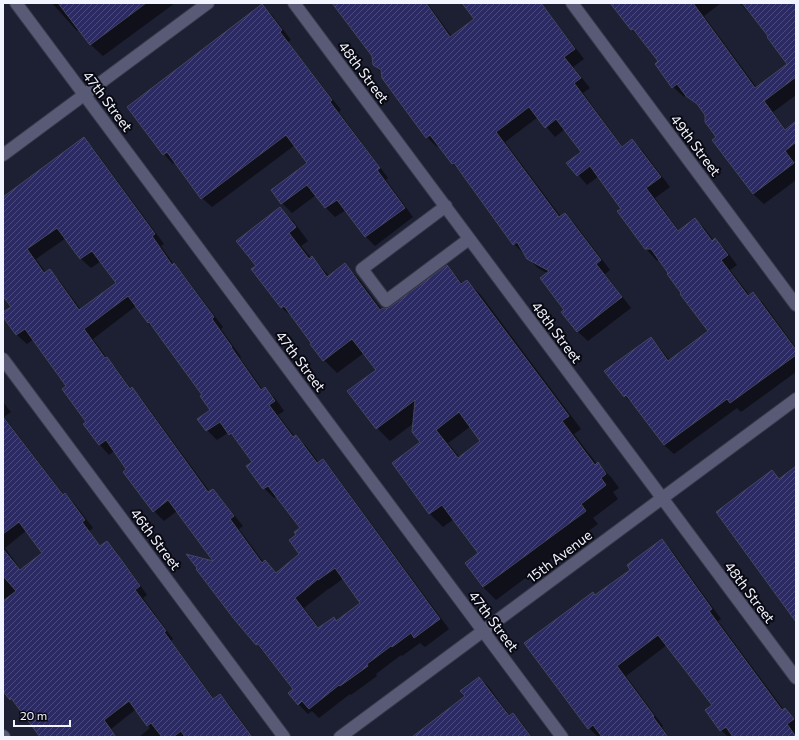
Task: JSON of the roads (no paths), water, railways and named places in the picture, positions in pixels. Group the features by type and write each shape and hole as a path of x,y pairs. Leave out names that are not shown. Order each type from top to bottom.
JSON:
{"street":[{"name":"47th Street","path":"16,3 562,737"},
{"path":"3,155 208,3"},
{"name":"48th Street","path":"294,3 796,678"},
{"name":"49th Street","path":"572,3 796,305"},
{"path":"446,206 362,269 386,300 469,239"},
{"name":"46th Street","path":"3,359 284,737"},
{"name":"15th Avenue","path":"340,737 796,399"}]}
